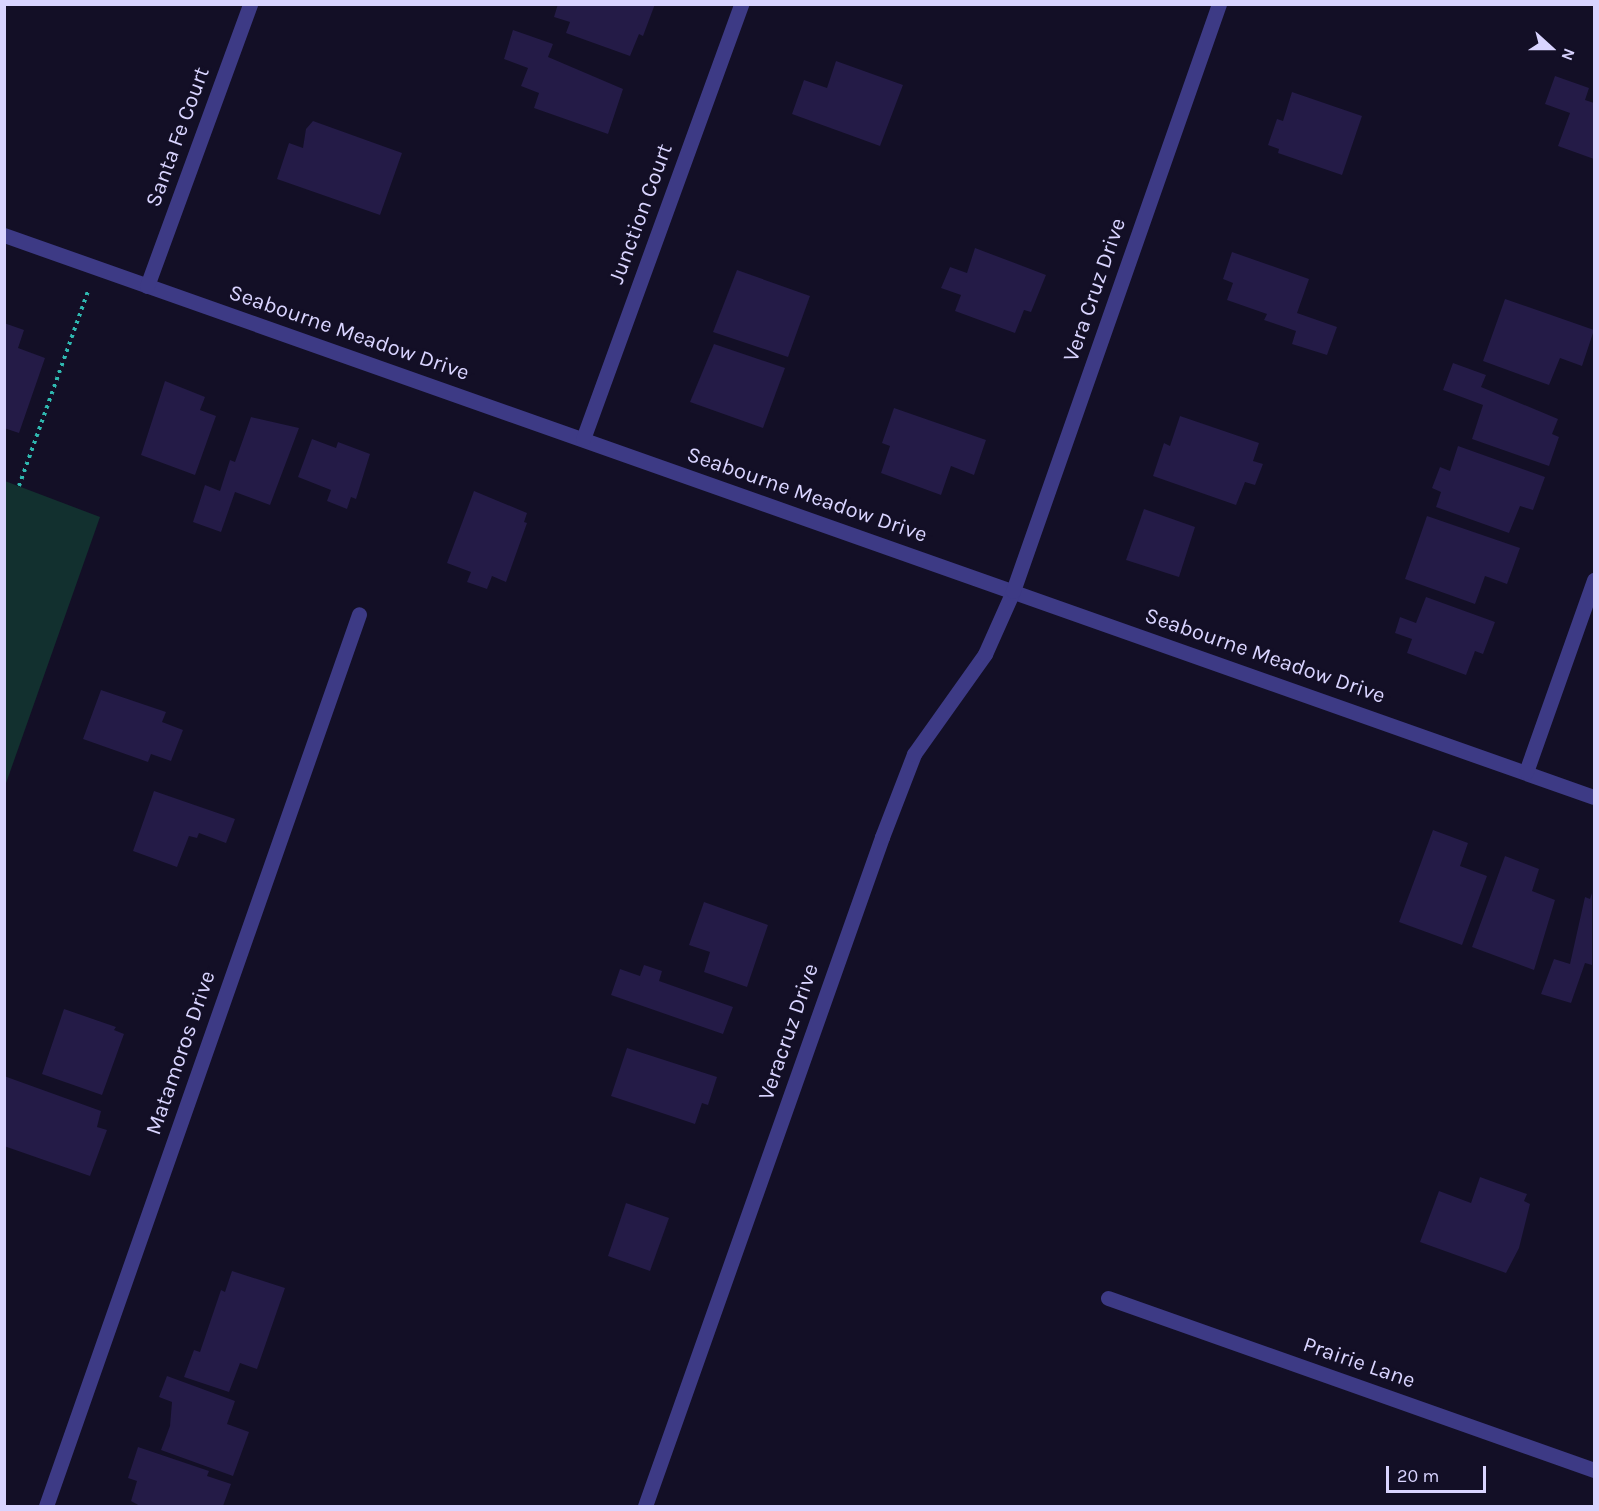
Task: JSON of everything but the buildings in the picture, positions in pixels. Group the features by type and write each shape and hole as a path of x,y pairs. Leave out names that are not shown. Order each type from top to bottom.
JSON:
{"street":[{"name":"Santa Fe Court","path":"147,286 250,4"},
{"name":"Junction Court","path":"583,439 741,4"},
{"name":"Vera Cruz Drive","path":"1013,591 1219,4"},
{"name":"Seabourne Meadow Drive","path":"4,235 1594,797"},
{"path":"1526,772 1594,580"},
{"name":"Veracruz Drive","path":"645,1506 914,754 985,654 1013,591"},
{"name":"Matamoros Drive","path":"45,1506 359,614"},
{"name":"Prairie Lane","path":"1108,1298 1594,1470"}],"path":[{"path":"19,486 96,268"}],"green space":[{"path":"4,481 100,517 5,786"}]}
